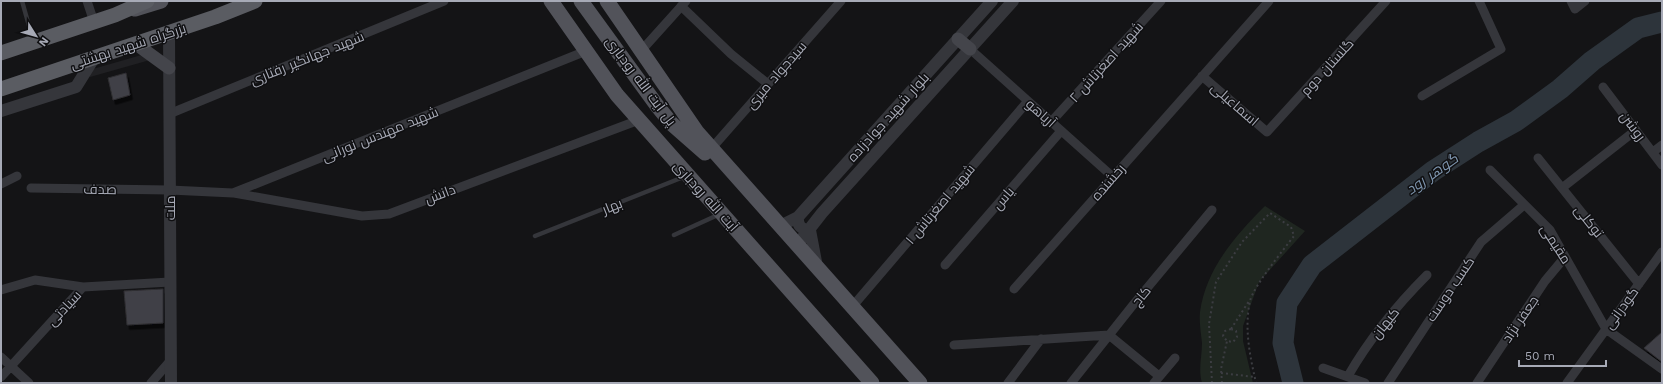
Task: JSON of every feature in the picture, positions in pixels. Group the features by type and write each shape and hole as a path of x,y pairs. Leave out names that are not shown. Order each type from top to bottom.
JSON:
{"highway":[{"path":"1,53 115,15 147,1"},
{"name":"بزرگراه شهید بهشتی","path":"1,89 169,33 255,1"}],"main road":[{"path":"115,15 161,1"},
{"name":"آیت الله رودباری","path":"551,1 611,87 872,383"},
{"name":"پل آیت الله رودباری","path":"582,1 658,107 693,143 744,186"},
{"path":"607,1 683,114 711,149 920,383"},
{"path":"958,39 970,49"},
{"path":"136,44 169,68"}],"street":[{"path":"87,1 94,22"},
{"name":"شهید جهانگیر رفتاری","path":"169,114 444,1"},
{"name":"سیدجواد میری","path":"711,149 841,1"},
{"name":"بلوار شهید جوادزاده","path":"780,226 798,217 992,1"},
{"name":"بلوار شهید جوادزاده","path":"796,245 810,230 822,213 1014,1"},
{"name":"شهید اصغرتاش ۲","path":"1051,122 1161,1"},
{"name":"رخشنده","path":"1014,289 1269,1"},
{"name":"گلستان دوم","path":"1267,132 1386,1"},
{"path":"1422,96 1501,49 1479,1"},
{"path":"1573,5 1585,1"},
{"path":"641,51 684,4 730,54 768,84"},
{"name":"ملت","path":"169,33 171,383"},
{"name":"آریاهو","path":"970,49 1113,177"},
{"name":"شهید مهندس نورانی","path":"170,190 233,193 586,51"},
{"path":"1,111 76,87 94,58"},
{"name":"اسماعیلی","path":"1202,76 1267,132"},
{"name":"روشن","path":"1603,88 1662,165"},
{"name":"شهید اصغرتاش ۱","path":"852,307 1028,101"},
{"name":"دانش","path":"233,193 362,216 389,214 639,120"},
{"path":"1562,188 1636,130"},
{"name":"یاس","path":"945,265 1061,131"},
{"path":"1653,152 1662,145"},
{"name":"توکلی","path":"1538,158 1639,284"},
{"name":"مقیمی","path":"1490,170 1550,230 1606,329"},
{"path":"1,184 17,176"},
{"name":"صدف","path":"31,188 170,190"},
{"name":"کسب دوست","path":"1388,383 1481,242 1524,204"},
{"name":"کاج","path":"1071,383 1212,210"},
{"path":"798,217 798,221 802,228 810,230 817,268"},
{"name":"گودرانی","path":"1567,383 1662,252"},
{"name":"جعفر نژاد","path":"1477,383 1545,282 1565,257"},
{"name":"کیهان","path":"1348,376 1380,327 1427,275"},
{"path":"1,290 35,280 83,287"},
{"name":"سیادتی","path":"1,376 83,287 170,282"},
{"path":"1606,329 1662,369"},
{"path":"954,345 1109,335 1157,380 1175,358"},
{"path":"1008,383 1041,339"},
{"path":"1,356 10,367 29,383"},
{"path":"151,383 171,360"},
{"path":"1322,368 1365,383"}],"lane":[{"path":"22,1 33,42"},
{"name":"بهار","path":"535,236 688,176"},
{"path":"674,235 721,213"}],"path":[{"path":"1212,383 1209,324 1216,282 1242,242 1270,213 1291,227 1294,236 1274,260 1231,329 1225,331 1223,336 1227,341 1233,342 1237,337 1236,331 1231,329"},
{"path":"1250,300 1247,337 1256,383"},
{"path":"1222,383 1221,374 1227,341"},
{"path":"1221,374 1255,377"}],"shaded area":[{"path":"145,54 150,60 90,77 86,71"},
{"path":"1265,206 1305,231 1259,282 1243,326 1243,341 1253,383 1202,383 1200,373 1202,343 1200,312 1203,296 1215,267 1233,241"}],"building":[{"path":"126,73 130,95 113,100 108,78"},
{"path":"163,289 163,323 127,325 124,291"},
{"path":"1662,332 1662,362 1644,348"}],"waterway":[{"name":"گوهر رود","path":"1293,383 1283,343 1287,303 1312,265 1433,171 1478,142 1516,121 1560,89 1592,61 1638,28 1662,22"}]}
